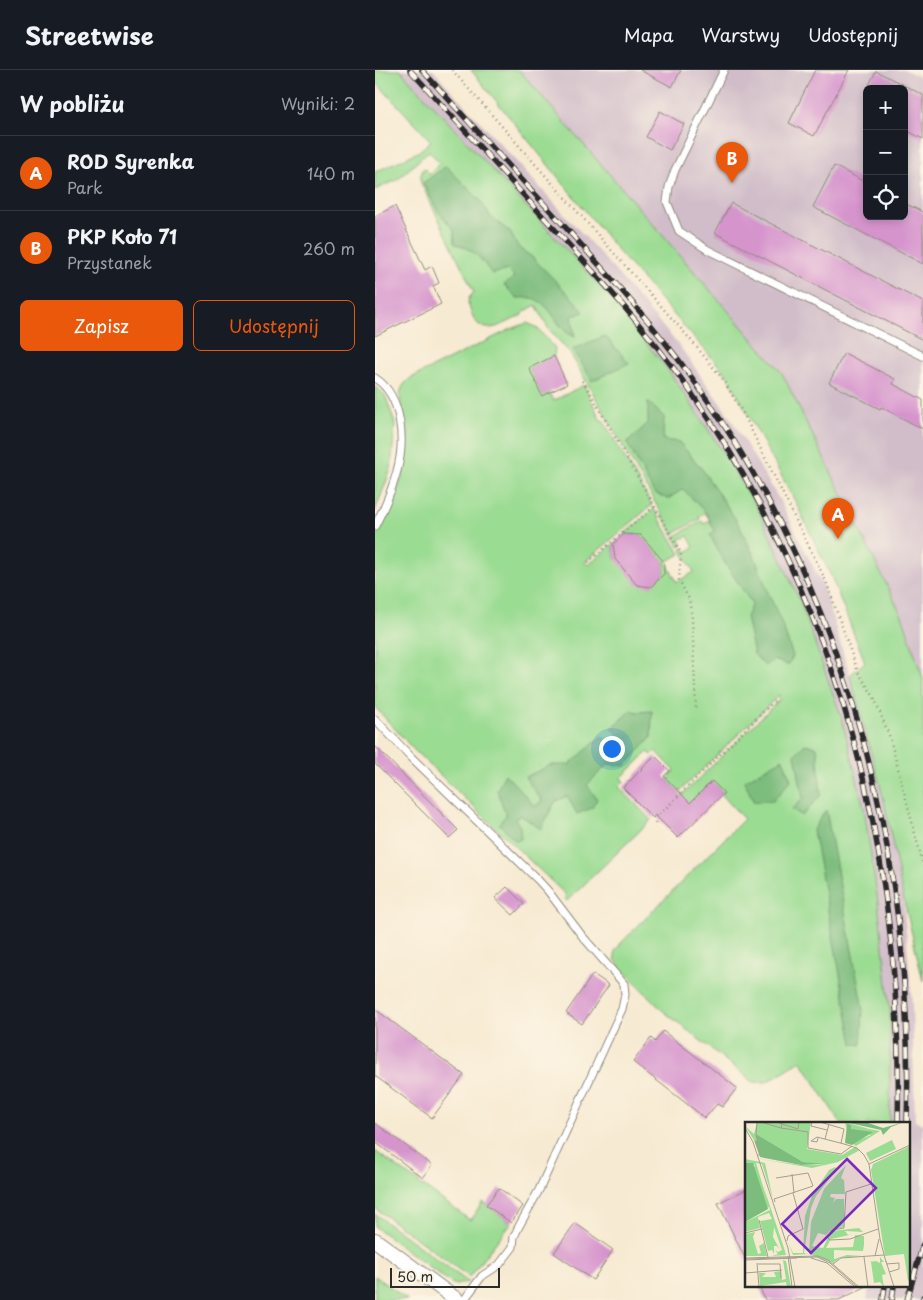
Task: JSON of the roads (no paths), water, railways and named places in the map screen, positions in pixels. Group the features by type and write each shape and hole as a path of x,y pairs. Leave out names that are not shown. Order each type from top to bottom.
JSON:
{"street":[{"path":"375,1240 457,1300"}],"lane":[{"path":"724,70 675,170 669,188 667,202 679,231 708,250 923,356"},
{"path":"375,378 387,387 393,396 400,432 398,469 388,499 375,526"},
{"path":"375,719 411,757 538,880 583,937 625,984 622,1009 539,1190 518,1228 514,1237 513,1247 499,1265 482,1276 464,1300"}],"railway":[{"path":"410,70 603,282 672,366 741,471 787,558 824,647 853,738 875,832 889,928 897,1025 898,1122"},
{"path":"422,70 609,276 676,357 692,378 746,461 793,549 831,639 861,733 884,828 899,926 906,1024 907,1122"},
{"path":"911,1286 923,1244"},
{"path":"883,1300 885,1288"},
{"path":"892,1300 894,1288"},
{"path":"907,1300 910,1288"}],"place":[{"name":"PKP Koło 71","path":"732,183"},
{"name":"ROD Syrenka","path":"838,539"}]}
